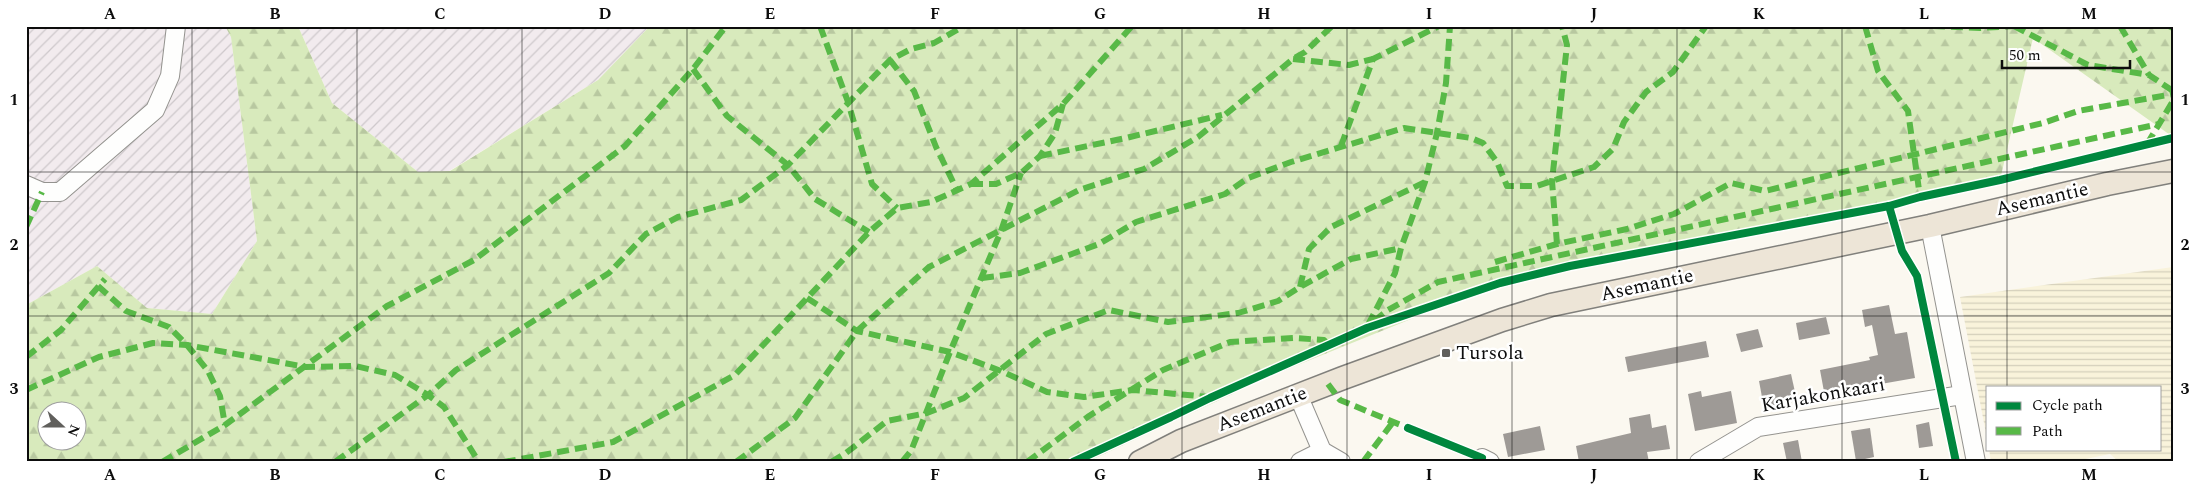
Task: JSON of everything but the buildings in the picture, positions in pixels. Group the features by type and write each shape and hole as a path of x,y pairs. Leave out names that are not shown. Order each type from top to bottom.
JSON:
{"main road":[{"name":"Asemantie","path":"1149,460 1181,441 1298,395 1446,339 1552,304 1930,226 2108,184 2173,171"}],"street":[{"path":"26,185 42,192 60,192 155,110 170,76 176,26"},
{"path":"1930,226 1976,462"},
{"path":"1298,395 1322,451 1341,462"},
{"name":"Karjakonkaari","path":"1699,462 1758,427 1962,395"},
{"path":"1300,462 1322,451"}],"shaded area":[{"path":"26,26 225,26 231,37 257,241 212,314 147,308 97,266 26,305"},
{"path":"298,26 650,26 598,80 449,171 418,172 332,103"},
{"path":"2173,267 2173,462 2119,462 2110,454 2071,462 1991,462 1989,450 2162,450 2162,386 1986,386 1986,434 1960,297"}],"green space":[{"path":"225,26 298,26 332,103 418,172 450,171 598,80 650,26 2173,26 2173,137 2033,38 2000,180 1920,197 1889,206 1570,266 1500,283 1273,375 1087,462 26,462 26,305 97,266 147,308 212,314 257,241 231,37"}],"marked path":[{"path":"162,462 225,425 387,306 474,260 625,146 693,69 726,26"},
{"path":"820,26 848,102 872,184 897,208"},
{"path":"335,462 428,395 456,370 609,273 646,234 678,217 741,200 788,165 890,60 911,49 934,43 964,26"},
{"path":"504,462 613,442 735,375 869,232 897,208 931,202 971,184 1063,104 1132,26"},
{"path":"736,462 795,418 857,331 929,267 1079,190 1144,169 1198,137 1293,59 1305,52 1332,26"},
{"path":"1341,146 1373,59 1439,26"},
{"path":"1368,325 1395,273 1401,248 1425,182 1437,133 1446,83 1450,26"},
{"path":"1557,244 1552,181 1567,45 1562,26"},
{"path":"982,278 1020,273 1099,244 1136,222 1225,194 1248,178 1291,162 1404,128 1471,138 1483,143 1497,162 1507,186 1537,186 1594,167 1613,149 1624,122 1646,92 1673,72 1706,26"},
{"path":"1865,26 1878,71 1908,111 1920,197"},
{"path":"1933,26 1980,28 2015,26"},
{"path":"2014,26 2088,65 2149,75 2173,91"},
{"path":"2120,26 2149,75"},
{"path":"2169,26 2173,28"},
{"path":"1293,59 1349,65 1373,59"},
{"path":"890,60 914,91 936,147 957,190"},
{"path":"693,69 727,116 788,165 815,199 869,232"},
{"path":"1495,262 1557,244 1627,229 1674,214 1731,183 1765,191 2043,123 2078,111 2173,94"},
{"path":"2147,144 2173,101"},
{"path":"971,184 996,184 1021,173 1040,156 1055,133 1063,104"},
{"path":"1040,156 1222,115"},
{"path":"1374,321 1388,310 1438,282 2159,124"},
{"path":"902,462 911,451 1001,231 1021,173"},
{"path":"1300,287 1309,249 1331,227 1425,182"},
{"path":"26,227 42,192"},
{"path":"831,462 846,453 887,421 927,413 964,398 1046,334 1109,310 1168,322 1238,313 1278,301 1351,259 1401,248"},
{"path":"26,357 61,330 105,279"},
{"path":"98,286 126,311 169,327 187,345 208,371 220,396 225,425"},
{"path":"807,298 857,331 950,352 1001,371 1047,392 1084,397 1133,390 1209,397"},
{"path":"1027,462 1089,416 1163,370 1230,342 1294,338 1324,340 1329,345"},
{"path":"26,390 99,357 153,343 187,345 306,367 355,366 395,375 444,407 479,462"},
{"path":"1328,384 1340,400 1408,428"},
{"path":"1363,462 1393,422"}],"cycle path":[{"path":"1073,462 1367,328 1500,283 1570,266 1889,206 1920,197 2000,180 2173,138"},
{"path":"1889,206 1902,251 1917,276 1956,462"},
{"path":"1408,428 1482,458"}],"place":[{"name":"Tursola","path":"1446,353"}]}
